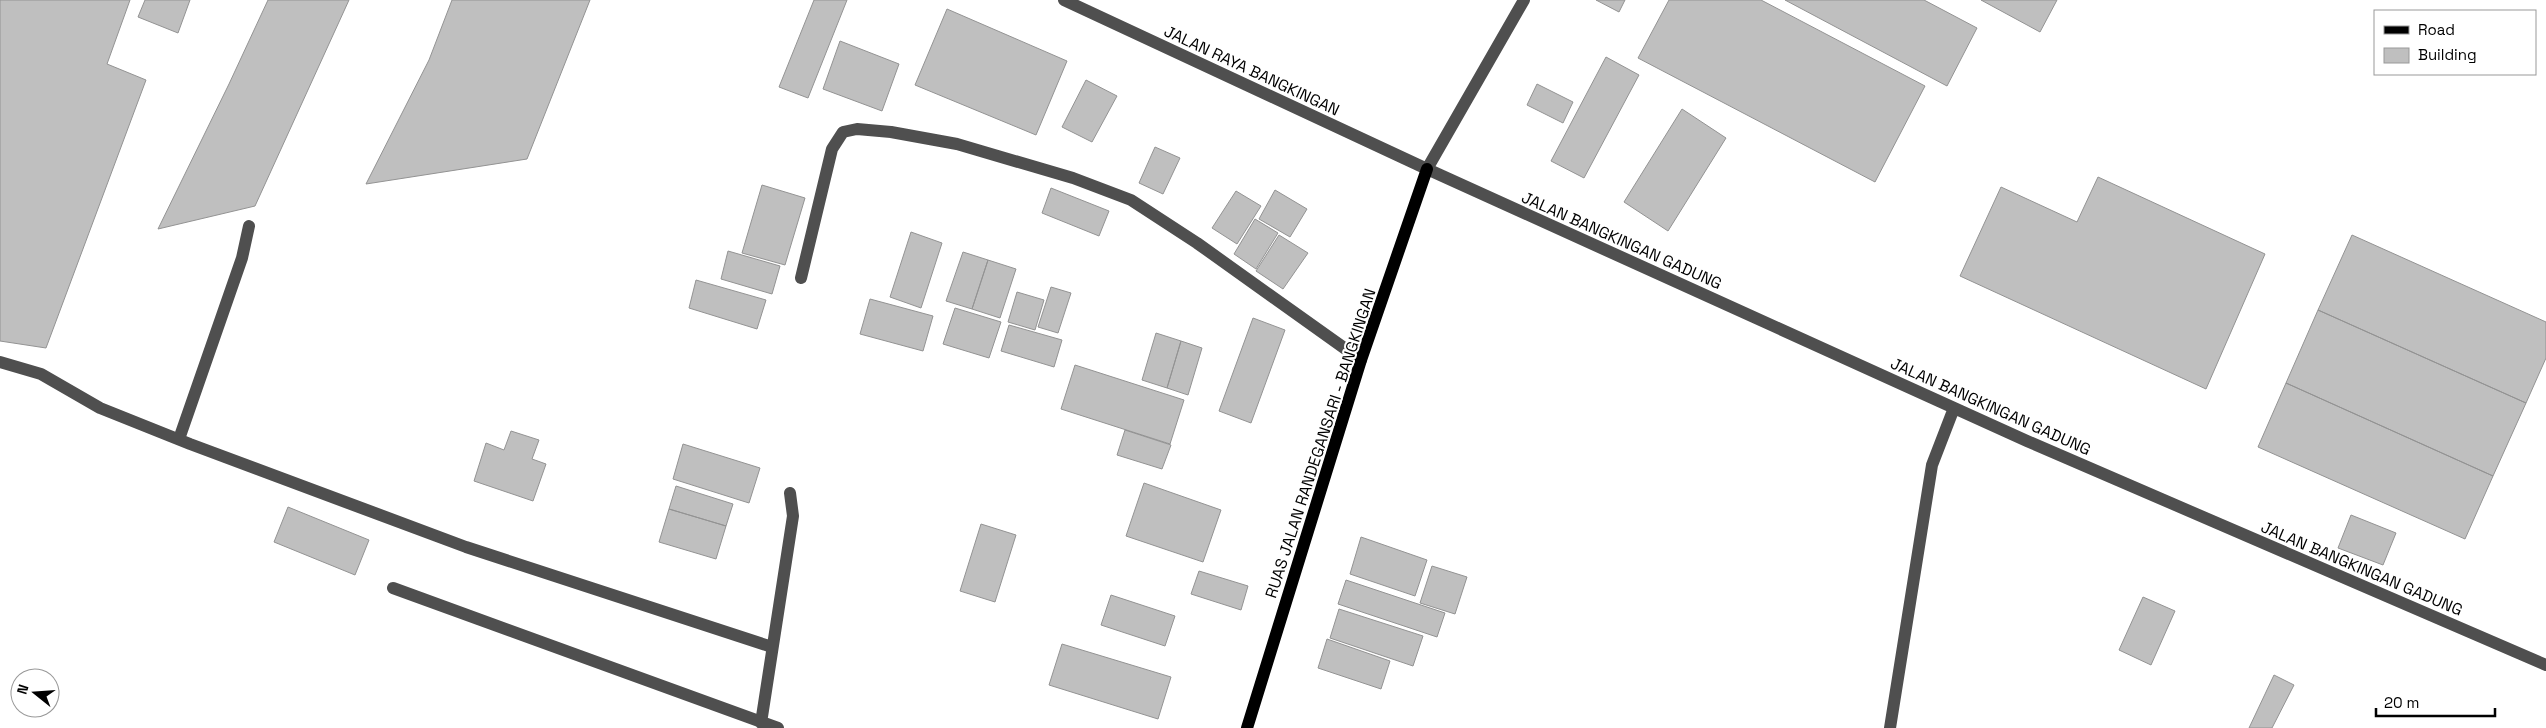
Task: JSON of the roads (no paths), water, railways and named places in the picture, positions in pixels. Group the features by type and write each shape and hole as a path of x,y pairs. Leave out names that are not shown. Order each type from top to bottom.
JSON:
{"main road":[{"name":"RUAS JALAN RANDEGANSARI - BANGKINGAN","path":"1247,728 1361,360 1426,169"}],"street":[{"name":"JALAN RAYA BANGKINGAN","path":"1064,0 1426,169"},
{"path":"1426,169 1524,0"},
{"path":"801,278 832,149 842,132 857,130 890,132 957,144 1073,178 1131,200 1197,243 1361,360"},
{"name":"JALAN BANGKINGAN GADUNG","path":"1426,169 1954,408 2546,665"},
{"path":"179,439 242,258 249,226"},
{"path":"0,362 41,374 100,408 466,547 772,647"},
{"path":"1890,728 1932,465 1954,408"},
{"path":"761,723 792,516 790,493"},
{"path":"393,588 778,728"}]}
